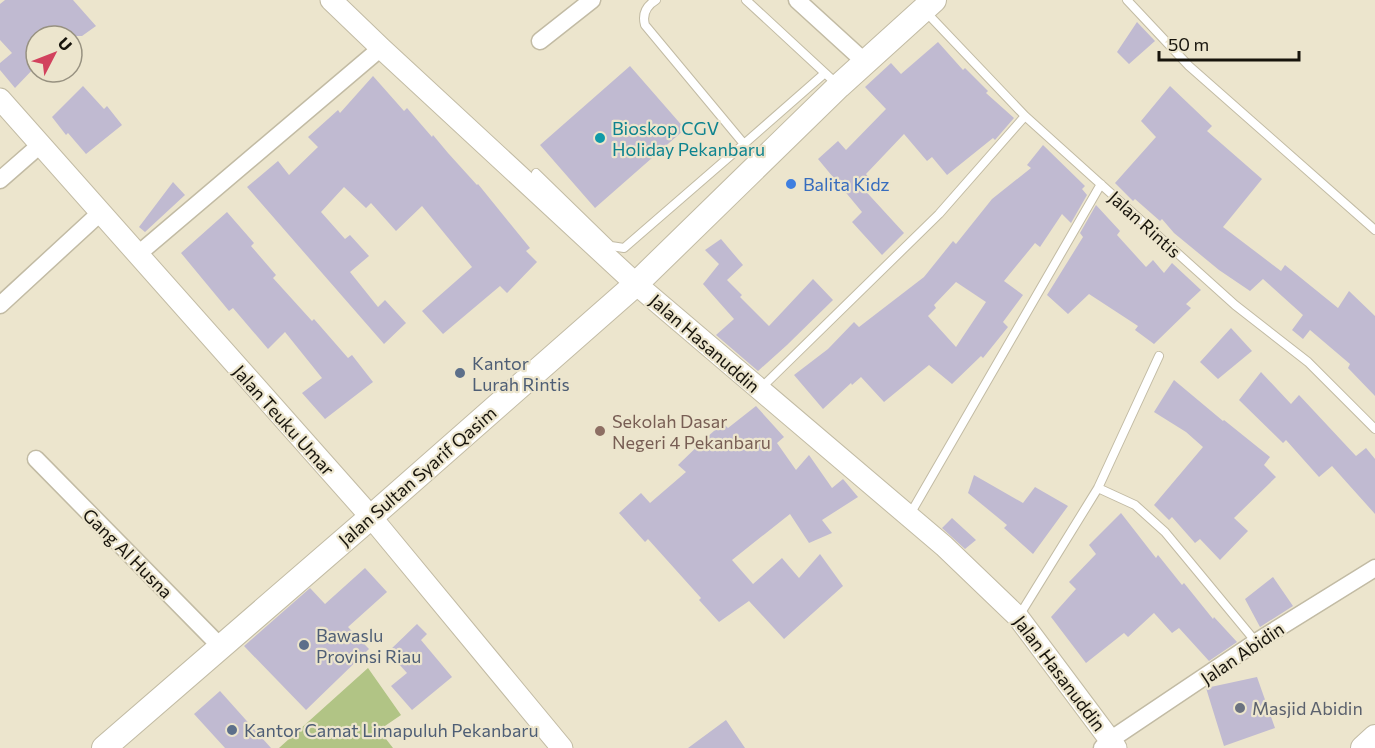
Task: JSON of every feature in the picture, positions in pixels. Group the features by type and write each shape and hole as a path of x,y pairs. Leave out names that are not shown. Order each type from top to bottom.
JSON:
{"main road":[{"name":"Jalan Sultan Syarif Qasim","path":"104,748 636,284 832,80 865,62 929,5"},
{"path":"1363,748 1375,737"}],"street":[{"name":"Jalan Hasanuddin","path":"331,0 636,284 944,546 1018,616 1109,745"},
{"path":"540,41 592,0"},
{"path":"797,0 865,62"},
{"path":"137,255 381,48"},
{"name":"Jalan Teuku Umar","path":"0,99 371,517 562,748"},
{"path":"0,180 40,145"},
{"path":"0,305 100,213"},
{"name":"Gang Al Husna","path":"36,459 220,646"},
{"name":"Jalan Abidin","path":"1109,745 1256,642 1375,568"}],"lane":[{"path":"656,0 647,8 645,25 744,144"},
{"path":"536,173 611,246 624,248 744,144 832,80 746,0"},
{"path":"1127,0 1189,66 1375,231"},
{"name":"Jalan Rintis","path":"929,5 1025,116 1235,305 1308,362 1375,429"},
{"path":"759,390 939,214 1025,116"},
{"path":"909,516 1101,184"},
{"path":"1018,616 1098,488 1159,356"},
{"path":"1098,488 1135,505 1165,532 1256,642"}],"green space":[{"path":"368,668 401,715 379,730 393,748 279,748"}],"building":[{"path":"5,0 73,0 96,26 84,35 84,24 24,24 24,79 15,88 0,70 0,63 12,53 0,40 0,4"},
{"path":"1137,22 1155,41 1129,64 1117,52"},
{"path":"938,42 963,70 965,68 988,91 986,93 1014,118 995,140 993,138 947,175 932,157 927,161 904,134 866,174 869,178 860,185 904,233 882,255 852,222 862,212 818,159 838,141 846,150 886,109 865,87 891,63 901,74"},
{"path":"630,66 685,129 595,208 540,145"},
{"path":"373,76 404,111 407,108 478,184 530,248 526,251 537,262 507,293 500,286 443,334 422,311 472,267 422,206 396,231 371,203 366,208 344,187 321,212 345,239 350,235 369,256 350,272 378,307 385,300 406,323 384,344 247,187 278,161 289,175 318,147 308,137 338,110 340,113"},
{"path":"83,86 104,109 107,106 122,125 86,154 68,133 66,135 52,117"},
{"path":"1170,86 1212,126 1207,131 1262,179 1223,227 1281,271 1285,265 1338,308 1349,291 1375,316 1375,396 1348,368 1350,364 1310,330 1303,339 1292,330 1303,315 1263,279 1250,291 1219,270 1174,233 1162,219 1160,221 1135,199 1133,201 1115,183 1156,137 1141,121"},
{"path":"1043,145 1085,186 1082,189 1087,195 1071,223 1062,214 1040,247 1035,243 1004,281 1023,295 1003,322 1008,327 983,358 981,356 952,384 929,365 884,402 861,377 852,385 851,383 823,409 794,375 828,349 854,322 859,327 924,277 953,241 956,244 992,199 1031,168 1027,165","holes":["956,282 986,302 956,347 928,316 936,308 934,305"]},
{"path":"173,182 185,195 145,232 139,227"},
{"path":"1096,205 1120,231 1117,235 1146,267 1153,260 1164,273 1172,263 1201,290 1186,304 1191,308 1154,344 1135,330 1138,326 1089,294 1068,314 1047,295 1083,237 1080,233"},
{"path":"227,212 254,243 251,246 276,275 273,278 312,321 314,319 348,358 352,355 373,382 325,419 302,393 322,378 285,332 268,349 233,308 229,311 181,253"},
{"path":"721,239 743,265 727,280 742,295 740,297 769,326 813,279 833,300 758,371 716,335 734,319 703,284 719,264 705,250"},
{"path":"1231,328 1252,351 1218,379 1200,362"},
{"path":"1261,372 1291,404 1299,395 1356,456 1366,448 1375,459 1375,514 1332,466 1319,477 1286,440 1283,443 1239,400"},
{"path":"1174,380 1270,457 1264,465 1276,477 1234,518 1248,531 1220,560 1200,539 1195,543 1172,517 1169,520 1154,505 1203,447 1186,432 1154,412"},
{"path":"756,406 784,437 777,443 796,470 809,455 832,488 843,479 858,497 822,520 832,533 809,543 790,514 732,560 753,584 782,558 799,578 820,554 843,586 784,639 749,601 719,622 699,600 701,598 648,539 645,542 619,513 641,493 650,503 686,472 678,465 706,438 723,423 728,428"},
{"path":"974,475 1023,503 1035,487 1068,506 1033,554 1004,528 1007,525 968,493"},
{"path":"1121,513 1156,558 1158,555 1182,585 1184,583 1213,619 1214,617 1237,642 1209,661 1179,628 1172,633 1154,613 1128,637 1124,633 1086,663 1051,617 1076,589 1069,582 1096,554 1089,545"},
{"path":"952,518 976,540 965,549 942,528"},
{"name":"Bawaslu Provinsi Riau","path":"365,568 387,592 348,627 369,649 306,710 244,646 310,588 325,604"},
{"path":"1273,577 1293,606 1260,627 1245,599"},
{"path":"417,624 427,634 421,640 452,677 412,710 391,686 407,673 388,652"},
{"name":"Masjid Abidin","path":"1257,677 1275,728 1224,746 1206,688"},
{"name":"Kantor Camat Limapuluh Pekanbaru","path":"220,691 271,748 225,748 194,714"},
{"path":"726,720 745,748 688,748"}],"place":[{"name":"Bioskop CGV Holiday Pekanbaru","path":"600,138"},
{"name":"Balita Kidz","path":"791,184"},
{"name":"Kantor Lurah Rintis","path":"460,373"},
{"name":"Sekolah Dasar Negeri 4 Pekanbaru","path":"600,431"},
{"name":"Bawaslu Provinsi Riau","path":"304,645"},
{"name":"Masjid Abidin","path":"1240,708"},
{"name":"Kantor Camat Limapuluh Pekanbaru","path":"232,730"}]}
